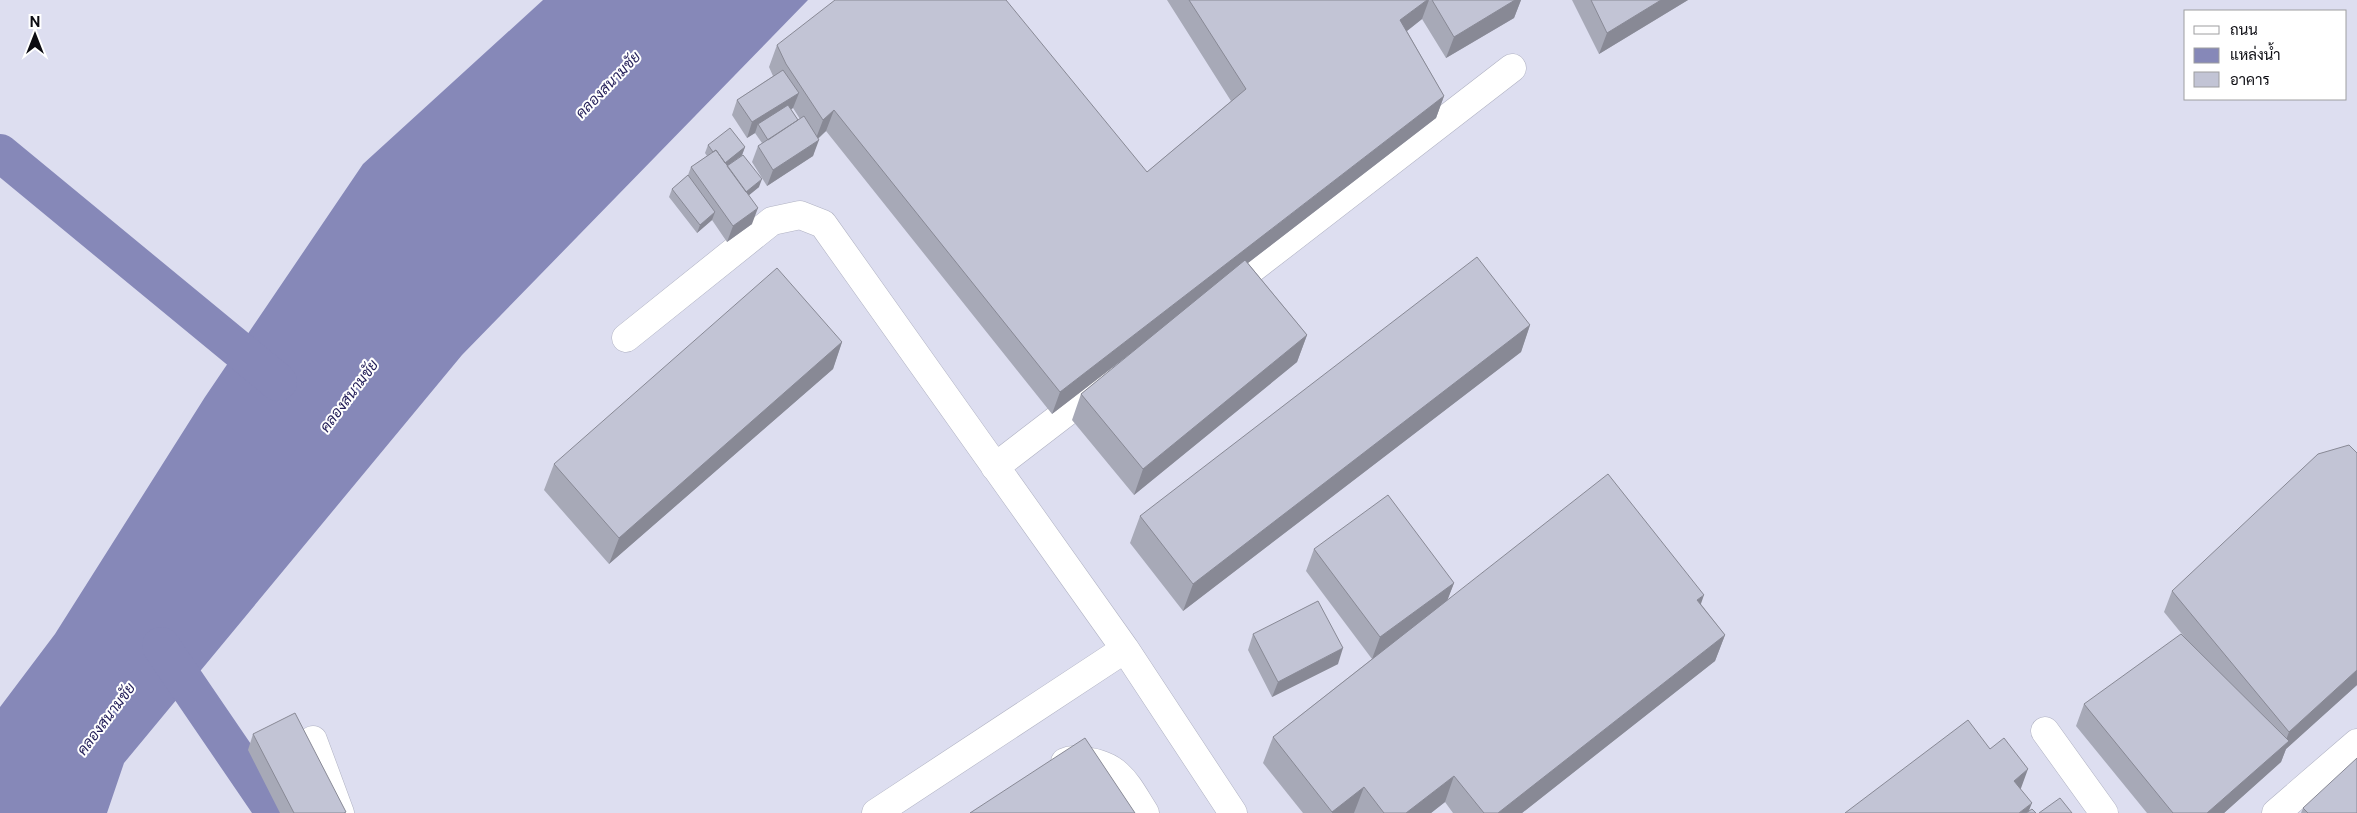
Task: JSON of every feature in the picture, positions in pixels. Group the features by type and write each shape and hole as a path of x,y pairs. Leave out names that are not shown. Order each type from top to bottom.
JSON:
{"lane":[{"path":"1199,310 1512,68"},
{"path":"626,338 772,221 800,215 823,224 1126,649 1233,813"},
{"path":"995,467 1128,364"},
{"path":"876,813 1126,649"},
{"path":"2045,731 2104,813"},
{"path":"312,740 340,813"},
{"path":"2276,813 2357,744"},
{"path":"1038,772 1071,759 1103,763 1122,778 1145,813"}],"water":[{"name":"คลองสนามชัย","path":"543,0 808,0 462,355 124,763 107,813 0,813 0,707 55,634 205,397 363,164"}],"building":[{"path":"835,0 1006,0 1147,172 1246,89 1189,0 1427,0 1400,20 1444,96 1060,392 834,110 823,120 786,64 777,45"},
{"path":"1432,0 1515,0 1454,37"},
{"path":"1591,0 1661,0 1607,33"},
{"path":"783,70 799,93 752,122 737,100"},
{"path":"788,105 798,120 768,140 758,124"},
{"path":"804,116 819,140 773,170 758,146"},
{"path":"730,128 745,147 725,163 716,150 713,152 708,145"},
{"path":"716,150 758,208 733,226 691,167"},
{"path":"743,155 762,179 746,192 727,166"},
{"path":"688,175 715,212 700,225 672,189"},
{"path":"1477,257 1530,325 1193,584 1140,516"},
{"path":"1245,260 1307,335 1143,469 1081,394"},
{"path":"777,268 842,342 619,538 554,464"},
{"path":"2349,445 2357,453 2357,670 2289,732 2172,591 2318,454"},
{"path":"1608,474 1704,595 1697,600 1725,635 1498,813 1484,813 1454,776 1406,813 1384,813 1364,787 1332,812 1273,737"},
{"path":"1388,495 1454,583 1380,637 1314,549"},
{"path":"1318,601 1343,648 1278,682 1253,634"},
{"path":"2181,634 2289,741 2207,813 2173,813 2084,704"},
{"path":"295,713 346,812 294,813 253,734"},
{"path":"1968,720 1990,749 2004,738 2028,769 2014,781 2032,803 2019,813 1845,813"},
{"path":"1085,738 1135,813 970,813"},
{"path":"2357,758 2357,813 2308,813 2303,808"},
{"path":"2060,798 2072,813 2039,813"},
{"path":"2032,809 2036,813 2026,813"}],"waterway":[{"path":"0,153 278,382"},
{"path":"161,646 275,813"}]}
